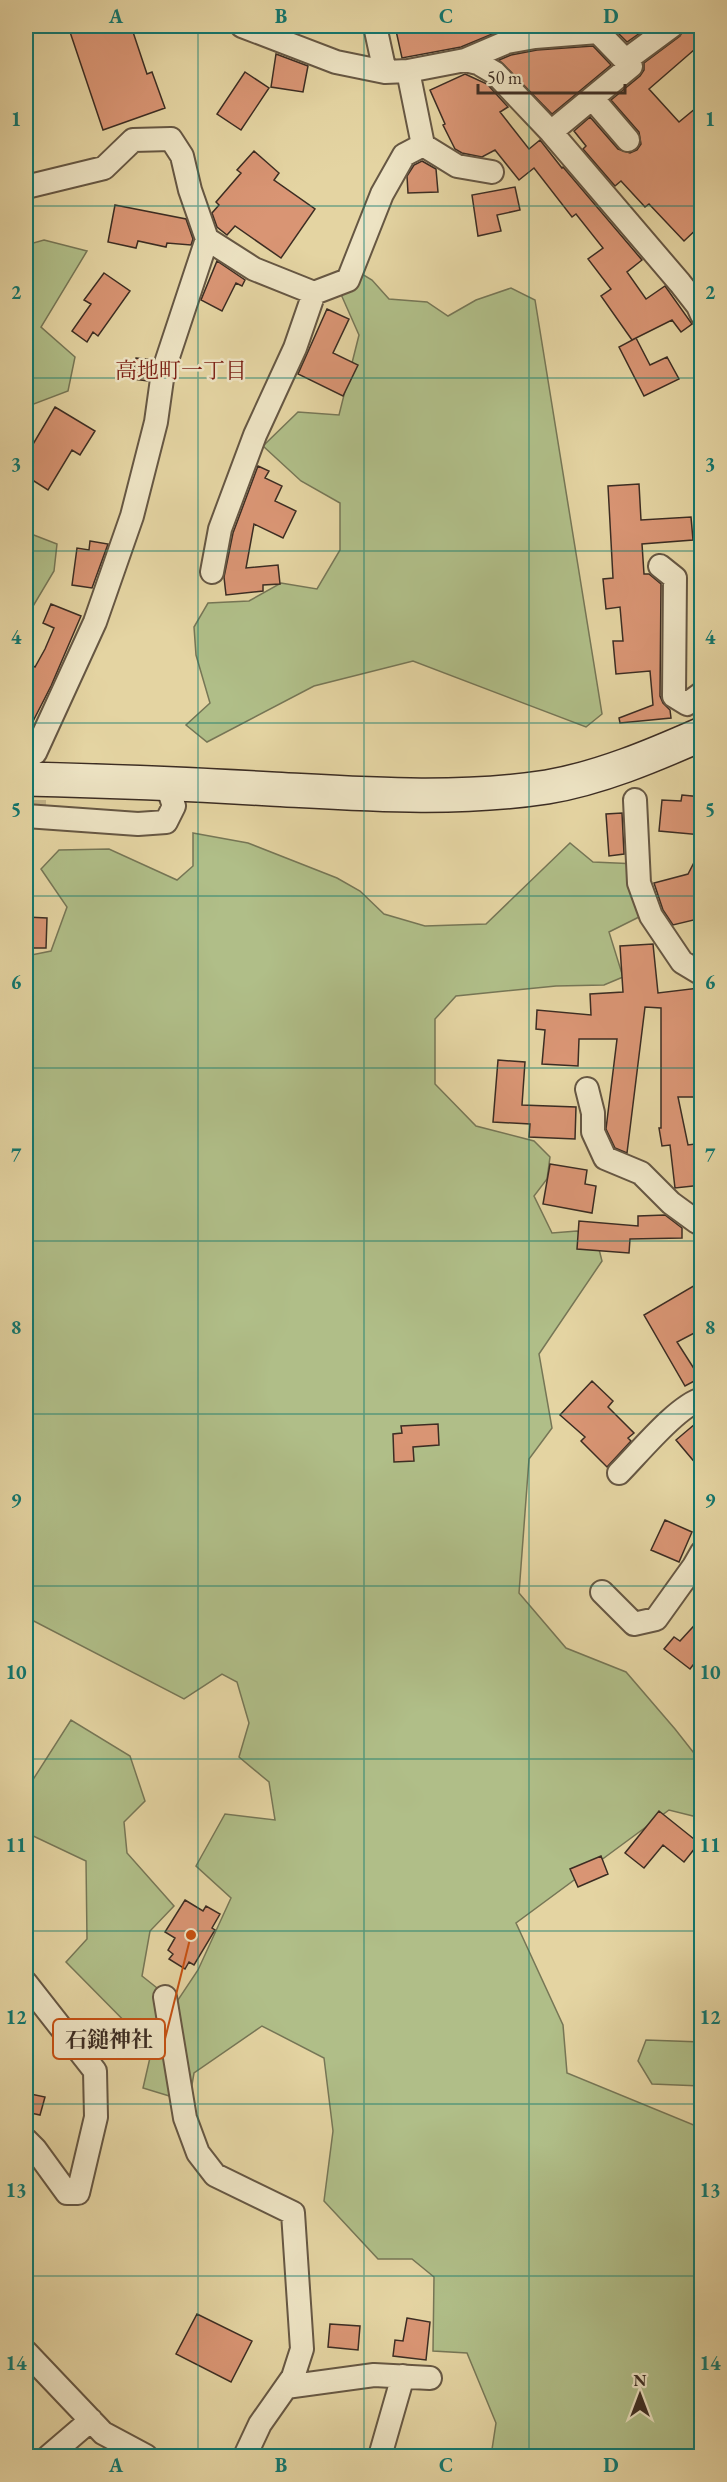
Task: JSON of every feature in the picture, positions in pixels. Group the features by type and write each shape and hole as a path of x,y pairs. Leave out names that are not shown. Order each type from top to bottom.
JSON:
{"street":[{"path":"242,26 336,62 385,72 408,71 465,60 507,42 601,29 630,66 550,132"},
{"path":"375,26 385,72"},
{"path":"626,60 672,26"},
{"path":"465,60 478,63 495,73 550,132 680,283 698,306 702,315"},
{"path":"408,71 423,145 457,166 492,172"},
{"path":"592,98 628,140"},
{"path":"26,187 104,168 133,140 171,139 182,156 190,190 207,239 163,372 156,422 132,516 95,621 30,766 166,783 389,795 474,795 549,786 600,773 702,735"},
{"path":"207,239 254,268 314,293 348,280 382,194 404,154 423,145"},
{"path":"212,572 224,519 255,435 295,348 314,293"},
{"path":"660,566 675,578 674,696 687,704 702,693"},
{"path":"26,816 138,825 166,822 174,806 166,783"},
{"path":"635,800 639,883 651,916 682,962 702,974"},
{"path":"587,1089 594,1113 593,1132 605,1158 641,1173 671,1203 697,1222 702,1222"},
{"path":"619,1473 672,1419 693,1401 702,1399"},
{"path":"602,1592 634,1624 656,1618 702,1552"},
{"path":"26,1983 95,2071 96,2117 78,2193 67,2193 26,2140"},
{"path":"165,1997 185,2118 198,2153 215,2175 294,2213 302,2349 293,2377 260,2424 245,2457"},
{"path":"26,2352 103,2433 146,2457"},
{"path":"286,2387 374,2375 430,2378"},
{"path":"380,2457 403,2376"},
{"path":"49,2457 91,2420"}],"green space":[{"path":"44,240 87,251 41,327 75,357 68,391 26,407 26,245"},
{"path":"352,268 372,280 389,299 427,302 448,316 476,300 511,288 535,300 602,714 586,727 413,661 314,686 207,742 186,725 210,703 196,655 194,627 208,603 249,601 281,583 317,589 340,550 340,503 301,481 263,446 298,412 339,415 359,335 336,283"},
{"path":"26,532 57,544 54,571 26,618"},
{"path":"193,833 248,843 337,878 360,891 384,914 425,926 486,924 570,843 593,862 638,864 653,910 609,932 623,977 604,985 556,986 456,996 435,1019 435,1084 476,1126 534,1141 550,1157 547,1179 534,1196 552,1233 577,1231 597,1241 602,1261 539,1354 552,1428 529,1459 519,1593 566,1648 626,1672 701,1762 701,1818 669,1810 516,1923 563,2025 567,2073 701,2128 701,2456 491,2456 496,2423 467,2353 433,2351 434,2277 412,2259 378,2259 324,2201 333,2131 324,2058 262,2026 194,2073 189,2102 143,2088 152,2049 66,1962 87,1939 86,1861 31,1835 27,1789 71,1720 130,1756 145,1801 124,1822 127,1853 174,1906 150,1931 142,1976 176,2003 198,1970 231,1898 196,1866 225,1814 275,1820 269,1782 239,1757 249,1723 237,1682 222,1674 184,1699 26,1617 26,956 51,951 67,907 41,869 59,850 109,849 177,880 193,866"},
{"path":"646,2040 701,2042 701,2086 652,2084 638,2061"}],"building":[{"path":"89,26 131,26 147,74 152,72 165,108 103,130 70,32"},
{"path":"395,26 523,26 502,30 461,47 402,58"},
{"path":"617,26 650,26 627,42 616,31"},
{"path":"685,26 702,26 702,43 649,89 679,122 702,103 702,224 684,241 649,204 645,207 621,181 615,186 583,149 586,146 574,131 590,117 618,149 630,153 637,150 641,144 639,132 611,100 640,76 644,70 644,63 680,36"},
{"path":"593,46 611,65 552,114 499,60 537,50"},
{"path":"276,54 308,66 303,92 271,87"},
{"path":"245,72 269,88 241,130 217,114"},
{"path":"465,74 487,84 508,107 500,112 529,149 540,140 642,260 627,272 646,299 665,286 692,324 681,332 672,320 632,340 601,296 611,289 588,259 603,248 576,214 572,217 534,168 519,180 495,150 482,157 462,153 455,149 430,90"},
{"path":"254,151 279,173 274,180 315,209 281,258 235,226 227,235 217,227 212,213 219,205 216,202 241,173 237,170"},
{"path":"422,161 436,169 438,192 408,193 407,176 414,165"},
{"path":"515,187 520,210 497,215 501,231 478,236 472,195"},
{"path":"115,205 186,219 193,239 191,245 167,243 166,247 138,241 136,248 108,242"},
{"path":"217,261 245,280 242,286 236,283 222,311 201,300"},
{"path":"104,273 130,291 98,336 93,332 87,342 72,331 91,304 84,300"},
{"path":"327,309 349,319 333,353 358,365 343,396 298,374"},
{"path":"636,338 650,365 667,357 679,379 644,396 619,347"},
{"path":"136,358 153,360 148,381 133,379"},
{"path":"55,407 95,431 80,455 72,450 48,490 26,476 26,456"},
{"path":"258,466 269,471 265,478 282,486 275,501 296,511 283,538 254,524 246,568 278,565 280,584 263,585 263,591 226,595 224,577 233,533"},
{"path":"639,484 641,520 691,517 693,540 642,544 644,574 649,574 661,584 660,696 670,710 671,718 620,723 619,718 653,705 650,671 616,674 613,641 623,641 620,607 606,609 603,579 613,578 608,486"},
{"path":"90,541 108,544 92,588 72,585 77,548 89,550"},
{"path":"51,604 81,616 51,686 26,735 26,662 35,667 45,649 54,628 43,623"},
{"path":"682,795 702,797 702,835 659,831 662,800 681,801"},
{"path":"622,813 624,854 609,856 606,814"},
{"path":"702,847 702,918 673,925 663,910 654,883 688,874"},
{"path":"26,917 47,918 46,948 26,948"},
{"path":"653,944 658,993 699,988 702,1009 702,1097 678,1097 688,1145 702,1143 702,1185 675,1188 670,1145 662,1146 659,1128 661,1128 661,1008 645,1007 627,1153 615,1148 606,1129 617,1039 579,1039 578,1066 542,1064 545,1030 536,1029 537,1010 591,1015 590,994 623,992 620,946"},
{"path":"498,1060 525,1062 522,1105 576,1107 575,1139 529,1137 530,1124 493,1122"},
{"path":"550,1164 587,1170 585,1184 596,1186 592,1213 543,1204"},
{"path":"665,1215 682,1228 682,1238 630,1239 629,1253 577,1249 579,1221 638,1226 638,1216"},
{"path":"702,1281 702,1329 677,1342 700,1378 685,1386 644,1315"},
{"path":"592,1381 613,1401 608,1407 634,1433 628,1438 631,1441 607,1467 581,1441 585,1437 560,1415"},
{"path":"702,1418 702,1471 676,1440"},
{"path":"438,1424 439,1445 413,1447 414,1461 394,1462 393,1434 402,1433 401,1426"},
{"path":"665,1520 692,1532 679,1562 651,1550"},
{"path":"702,1617 702,1671 693,1665 690,1669 664,1649 674,1637 680,1641"},
{"path":"659,1811 699,1843 684,1862 663,1845 644,1868 625,1853"},
{"path":"601,1856 608,1874 578,1887 570,1869"},
{"path":"185,1900 203,1911 206,1906 220,1914 212,1928 215,1930 194,1965 189,1962 185,1969 169,1959 173,1954 168,1950 175,1938 165,1932"},
{"path":"26,2093 45,2097 40,2115 26,2112"},
{"path":"197,2314 252,2341 231,2382 176,2354"},
{"path":"407,2318 430,2322 426,2360 393,2356 395,2340 403,2341"},
{"path":"330,2324 360,2326 358,2350 328,2347"}],"tunnel":[{"path":"35,767 35,817"}],"place":[{"name":"石鎚神社","path":"191,1935"}],"district":[{"name":"高地町一丁目","path":"181,370"}]}
